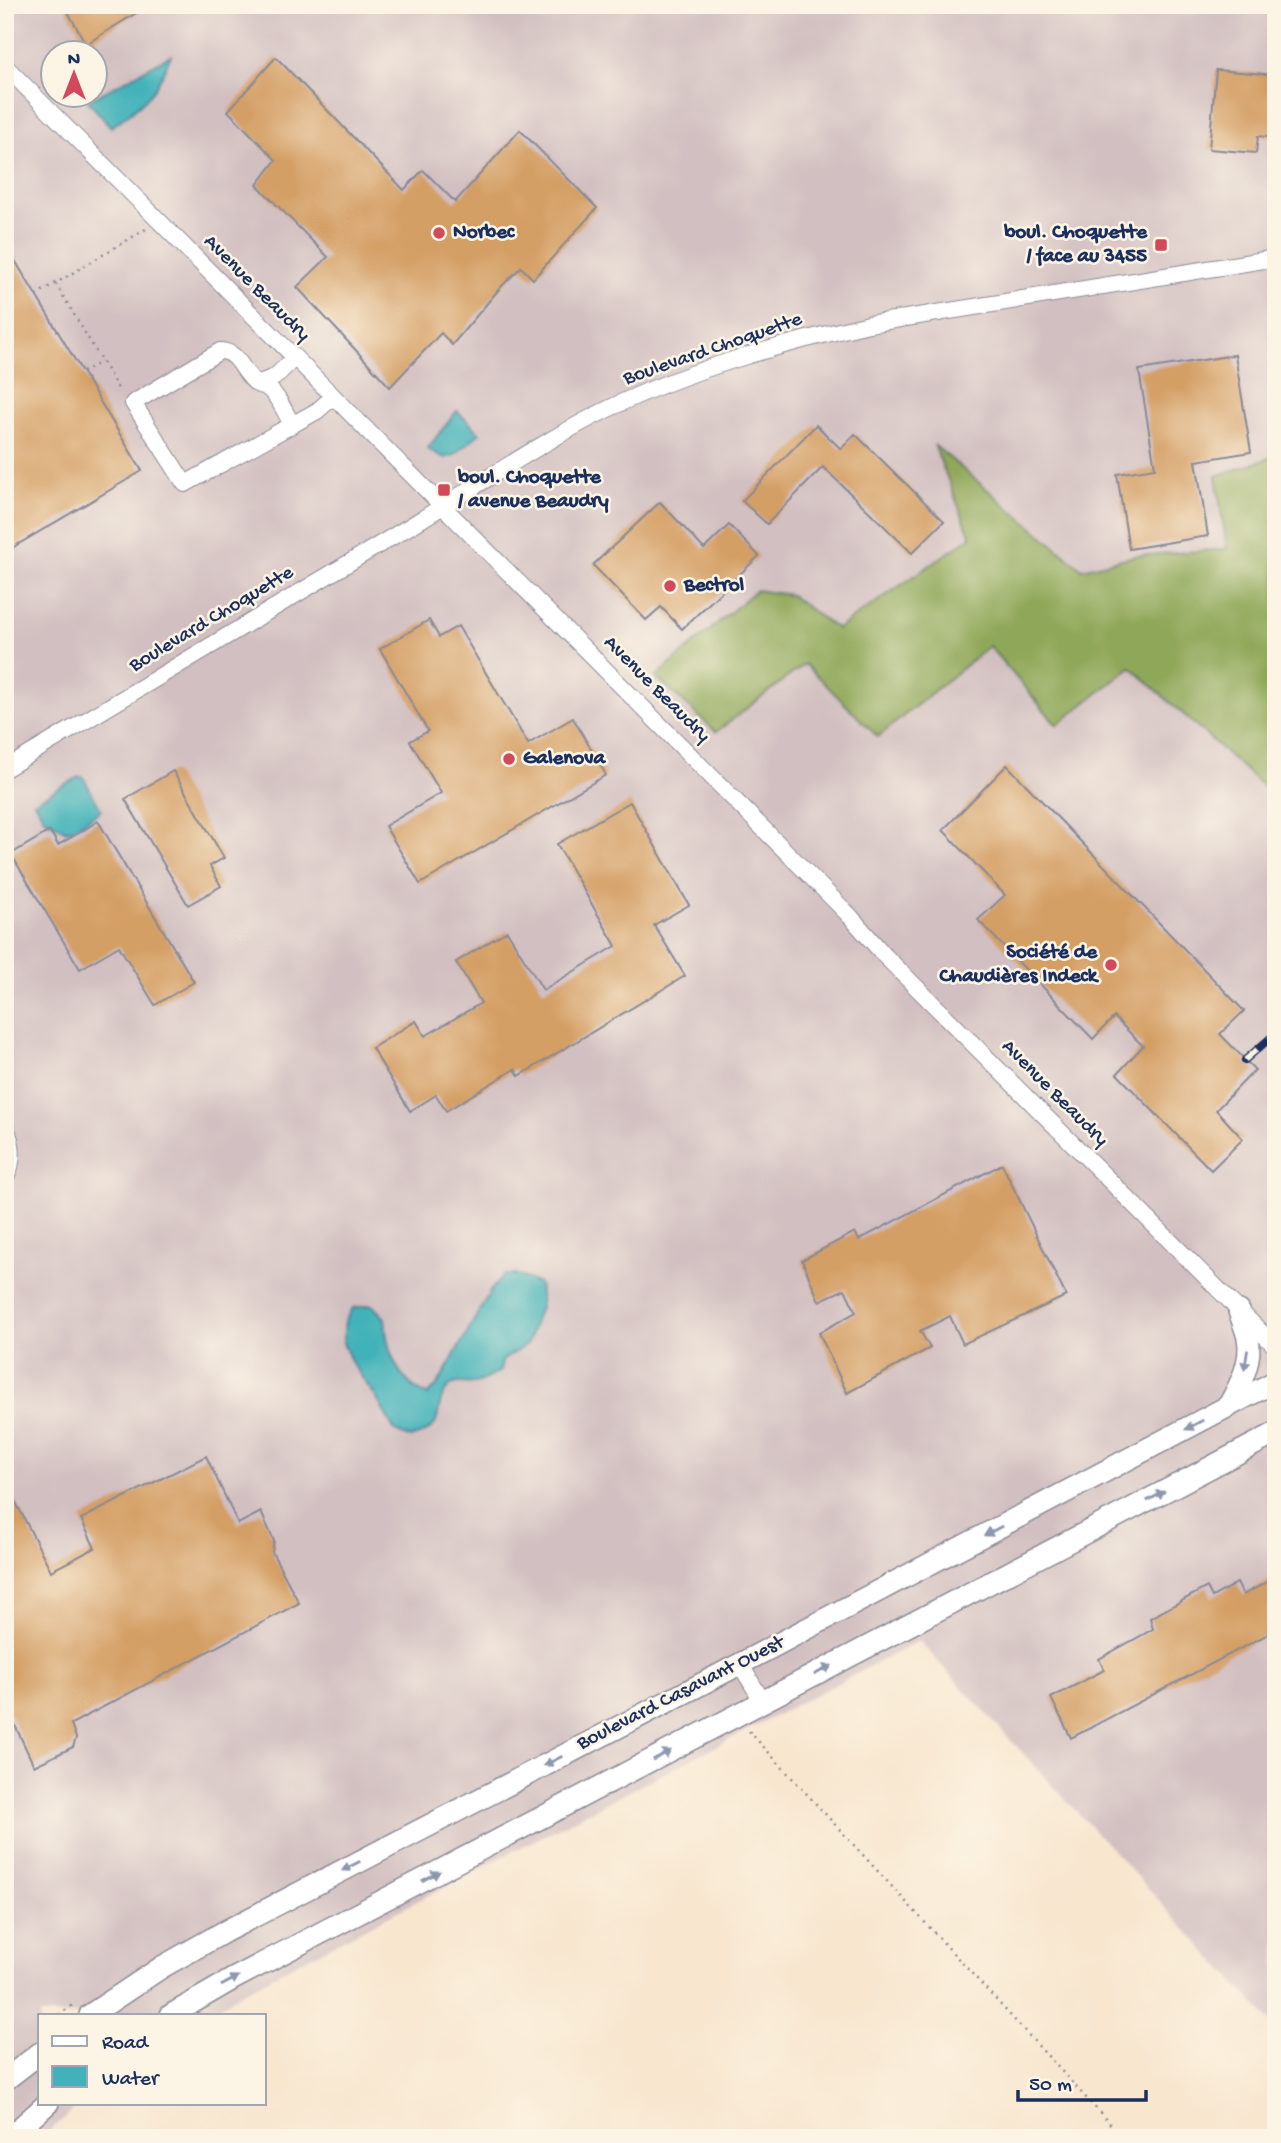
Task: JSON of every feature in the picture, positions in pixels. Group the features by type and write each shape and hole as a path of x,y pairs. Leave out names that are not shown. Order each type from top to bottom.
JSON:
{"main road":[{"path":"1228,1407 1244,1377 1249,1340 1239,1311"},
{"name":"Boulevard Casavant Ouest","path":"92,2014 162,1967 215,1937 1276,1381"},
{"name":"Boulevard Casavant Ouest","path":"173,2014 233,1979 1276,1433"},
{"path":"5,2080 38,2055"},
{"path":"9,2138 47,2104"}],"street":[{"name":"Avenue Beaudry","path":"5,66 1276,1347"},
{"name":"Boulevard Choquette","path":"5,769 498,471 608,409 691,375 809,338 869,324 1276,258"},
{"path":"292,424 274,394 257,384 235,357 226,351 220,351 133,403 185,484 317,411 333,397"},
{"path":"257,384 275,377 294,358"},
{"path":"5,1125 12,1143 12,1158 5,1179"},
{"path":"740,1664 763,1702"}],"path":[{"path":"36,295 146,229"},
{"path":"56,284 123,398"},
{"path":"82,372 102,362"},
{"path":"736,1717 1123,2138"}],"shaded area":[{"path":"5,5 1276,5 1276,2027 919,1641 249,1988 207,2014 38,2014 38,2104 80,2104 42,2138 5,2138"}],"green space":[{"path":"934,445 1082,569 1134,556 1227,549 1216,476 1276,456 1276,798 1131,667 1057,725 989,646 878,737 805,664 716,732 656,677 756,590 790,595 837,629 971,537"}],"water":[{"path":"171,55 148,97 111,127 94,108 108,108 108,90"},
{"path":"457,411 480,433 454,455 445,458 427,449"},
{"path":"78,777 83,777 101,810 67,831 45,819 34,802"},
{"path":"504,1275 518,1275 539,1284 541,1304 527,1344 502,1361 500,1371 491,1376 475,1383 451,1385 443,1396 438,1417 431,1428 410,1438 395,1431 352,1363 343,1343 345,1321 353,1308 372,1305 385,1318 388,1342 395,1363 408,1382 427,1395 437,1386 491,1290"}],"building":[{"path":"64,5 149,5 96,38 83,38"},
{"name":"Norbec","path":"276,57 404,190 423,170 455,202 520,130 597,208 533,279 521,267 452,345 441,333 390,387 297,287 328,257 257,185 276,160 228,111"},
{"path":"1216,70 1276,75 1276,138 1258,136 1256,153 1209,149"},
{"path":"5,244 142,471 5,552"},
{"path":"1235,355 1251,452 1196,461 1208,536 1129,549 1117,474 1155,468 1139,370"},
{"path":"816,425 841,449 855,434 944,521 912,553 823,467 767,524 742,501"},
{"name":"Bectrol","path":"660,502 704,549 729,525 759,556 682,629 661,607 646,620 593,565"},
{"name":"Galenova","path":"429,620 439,637 458,626 528,744 573,718 606,775 420,884 385,826 441,793 410,741 428,731 380,649"},
{"name":"Société de Chaudières Indeck","path":"1007,765 1244,1011 1220,1034 1255,1070 1216,1110 1243,1139 1211,1170 1117,1074 1143,1046 1114,1017 1093,1039 978,920 1005,895 943,830"},
{"path":"173,771 224,858 210,866 221,886 188,905 125,799"},
{"path":"630,802 689,905 654,925 685,976 519,1076 515,1069 446,1111 436,1095 410,1111 372,1048 416,1021 425,1036 481,1003 456,962 507,931 543,990 616,946 557,844"},
{"path":"98,821 194,982 155,1005 119,946 80,969 11,854 50,831 58,845"},
{"path":"1002,1164 1066,1296 963,1344 950,1316 920,1331 930,1348 847,1393 819,1333 856,1312 845,1289 819,1301 802,1260 855,1232 859,1240"},
{"path":"206,1456 238,1524 261,1512 274,1541 272,1552 299,1603 71,1724 76,1738 73,1747 34,1766 5,1704 5,1481 51,1571 95,1548 81,1519"},
{"path":"1276,1577 1276,1630 1071,1738 1051,1698 1104,1670 1099,1659 1153,1629 1150,1618 1207,1587 1212,1597 1237,1583 1243,1595"}],"railway":[{"path":"1245,1060 1276,1033"}],"place":[{"name":"Norbec","path":"439,233"},
{"name":"boul. Choquette / face au 3455","path":"1161,245"},
{"name":"boul. Choquette / avenue Beaudry","path":"444,490"},
{"name":"Bectrol","path":"670,586"},
{"name":"Galenova","path":"509,759"},
{"name":"Société de Chaudières Indeck","path":"1111,965"}]}
